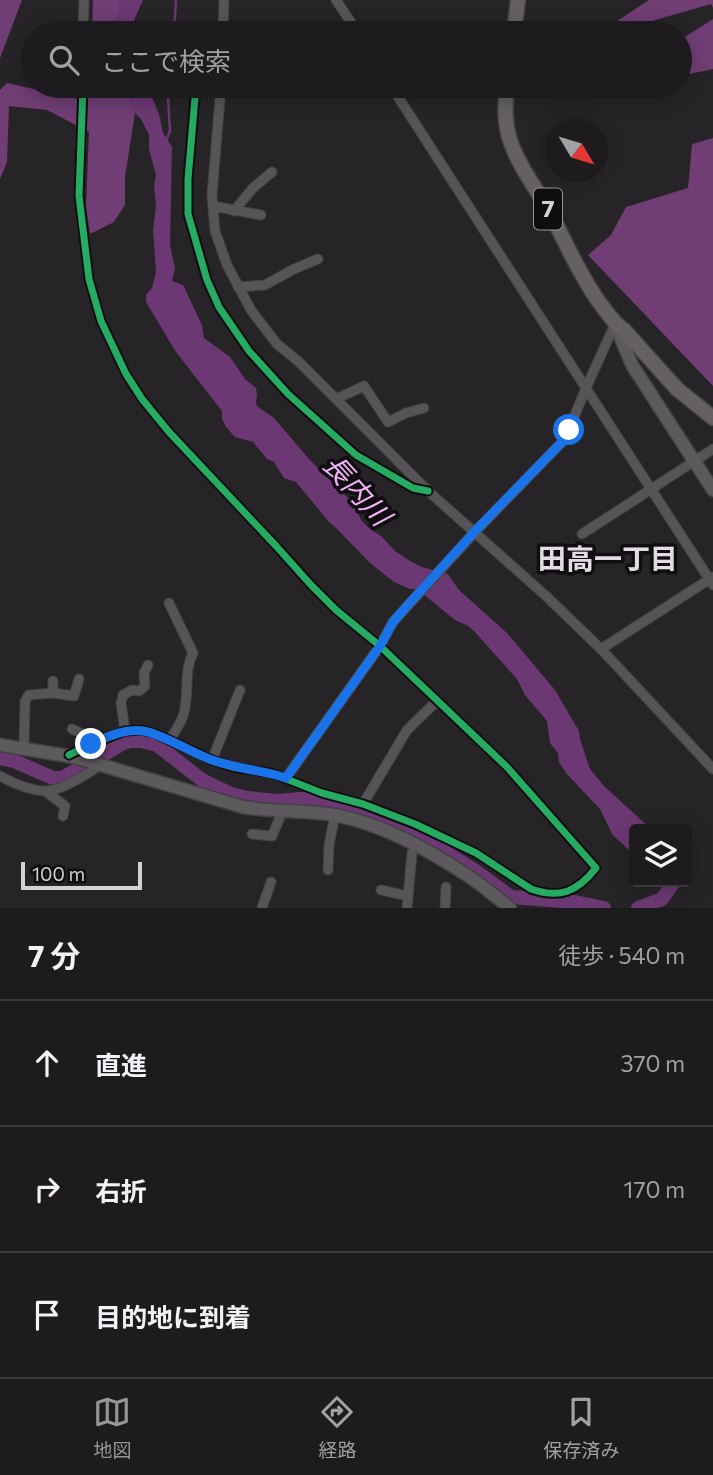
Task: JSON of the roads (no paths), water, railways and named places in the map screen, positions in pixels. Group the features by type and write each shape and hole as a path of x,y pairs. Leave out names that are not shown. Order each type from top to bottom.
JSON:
{"main road":[{"path":"515,21 518,0"},
{"name":"7","path":"506,98 506,124 510,140 578,270 615,324 624,330 677,389 713,418"}],"street":[{"path":"84,21 85,0"},
{"path":"223,21 224,0"},
{"path":"336,0 350,21"},
{"path":"71,756 97,741 125,731 141,730 154,733 232,767 271,773 322,793 363,804 476,853 541,893 554,894 578,887 596,868 507,767 380,646 336,610 311,585 169,432 142,399 126,374 101,321 89,279 79,196 83,98"},
{"path":"220,98 212,195 215,231 238,287 251,310 277,344 298,361 472,535 546,596 601,649 713,769"},
{"path":"399,98 651,490 712,580 601,649"},
{"path":"234,211 253,188 272,172"},
{"path":"213,205 261,215"},
{"path":"238,287 265,285 318,259"},
{"path":"286,778 380,646 393,622 565,439 615,324"},
{"path":"615,324 632,365 713,490"},
{"path":"336,399 364,386 388,422 424,408"},
{"path":"582,534 713,449"},
{"path":"169,603 192,653 188,661 184,715 170,741"},
{"path":"125,731 121,703 123,695 132,690 139,691 145,686 144,673 148,665"},
{"path":"24,748 25,701 29,695 52,693 74,696 79,679"},
{"path":"52,693 53,681"},
{"path":"212,760 240,690"},
{"path":"363,804 407,730 438,700"},
{"path":"72,729 97,741"},
{"path":"0,745 71,756 243,807 306,811 359,821 468,876 508,907"},
{"path":"0,789 5,779 18,786 45,791 60,787 99,764"},
{"path":"45,791 65,806 63,816"},
{"path":"252,834 272,836 283,810"},
{"path":"328,870 329,845 335,815"},
{"path":"407,908 409,844 414,825"},
{"path":"262,908 271,882"},
{"path":"445,908 446,887"},
{"path":"381,890 408,896"}],"waterway":[{"path":"175,21 176,0"},
{"path":"166,141 170,131 168,98"},
{"path":"0,758 14,761 53,778 62,778 123,743 137,740 157,745 202,780 231,794 277,801 312,798 334,801 361,811 442,850 511,897 575,902 604,908"},
{"path":"638,908 662,899 670,887"}],"district":[{"name":"田高一丁目","path":"608,559"}],"water label":[{"name":"長内川","path":"357,490"}]}
